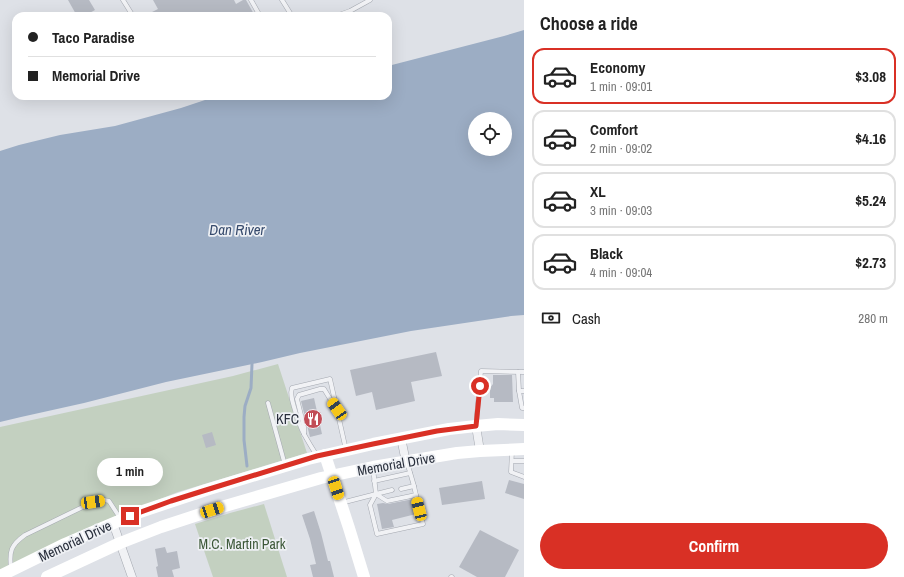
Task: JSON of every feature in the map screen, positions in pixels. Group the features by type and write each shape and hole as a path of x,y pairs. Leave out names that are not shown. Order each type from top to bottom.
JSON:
{"main road":[{"name":"Memorial Drive","path":"0,576 65,544 140,512 199,492 321,455 449,429 498,424 524,425"},
{"name":"Memorial Drive","path":"47,577 120,543 161,527 287,487 373,467 408,468 457,453 518,449"},
{"path":"321,455 332,476 364,577"}],"street":[{"path":"476,426 480,451"},
{"path":"400,438 408,468"},
{"path":"117,522 120,543 132,577"}],"lane":[{"path":"123,0 130,12"},
{"path":"252,0 258,12"},
{"path":"282,0 290,12"},
{"path":"350,12 370,0"},
{"path":"476,426 481,370 524,372"},
{"path":"518,372 519,391 522,408 524,408"},
{"path":"321,455 304,435 297,419 291,397 292,388 330,379 346,450"},
{"path":"304,435 304,427 297,399 299,395 324,389 337,409"},
{"path":"519,391 524,392"},
{"path":"268,404 285,466"},
{"path":"518,449 512,461 511,472 524,477"},
{"path":"512,461 524,461"},
{"path":"373,467 374,481 376,494 370,505 377,534 423,524 408,468 374,481"},
{"path":"401,489 414,486"},
{"path":"341,503 392,490"},
{"path":"376,494 387,501 416,495"},
{"path":"12,571 10,556 16,541 25,535 93,502 104,500 109,501 117,522"}],"green space":[{"path":"278,364 307,453 178,492 109,519 0,570 0,427 233,376"},
{"name":"M.C. Martin Park","path":"264,504 287,577 213,577 195,524"}],"water":[{"name":"Dan River","path":"524,30 524,315 411,331 300,353 166,382 84,403 0,422 0,151 60,135 115,126 205,100 392,100 392,65"}],"building":[{"path":"68,0 89,0 95,10 91,12 75,12"},
{"path":"153,0 234,0 236,4 246,0 253,12 152,12 158,9"},
{"path":"436,352 442,376 411,382 415,401 376,410 372,392 356,396 350,370"},
{"path":"493,375 512,375 513,402 494,402 494,398 490,398 490,388 493,384"},
{"path":"314,398 322,434 310,437 301,401"},
{"path":"212,432 216,445 206,448 202,435"},
{"path":"509,480 524,484 524,499 505,493"},
{"path":"482,481 485,499 442,505 439,488"},
{"path":"413,499 416,514 392,520 394,527 382,529 377,504 388,504"},
{"path":"314,511 334,577 313,577 310,565 316,564 302,515"},
{"path":"480,530 519,550 505,577 477,577 459,567"},
{"path":"165,547 167,553 177,551 180,568 172,570 174,577 158,577 155,549"}],"waterway":[{"path":"247,466 244,440 244,417 245,406 251,388 252,364"}],"place":[{"name":"KFC","path":"313,419"}],"route":[{"path":"130,516 171,501 317,456 437,431 476,426 480,386"}]}
